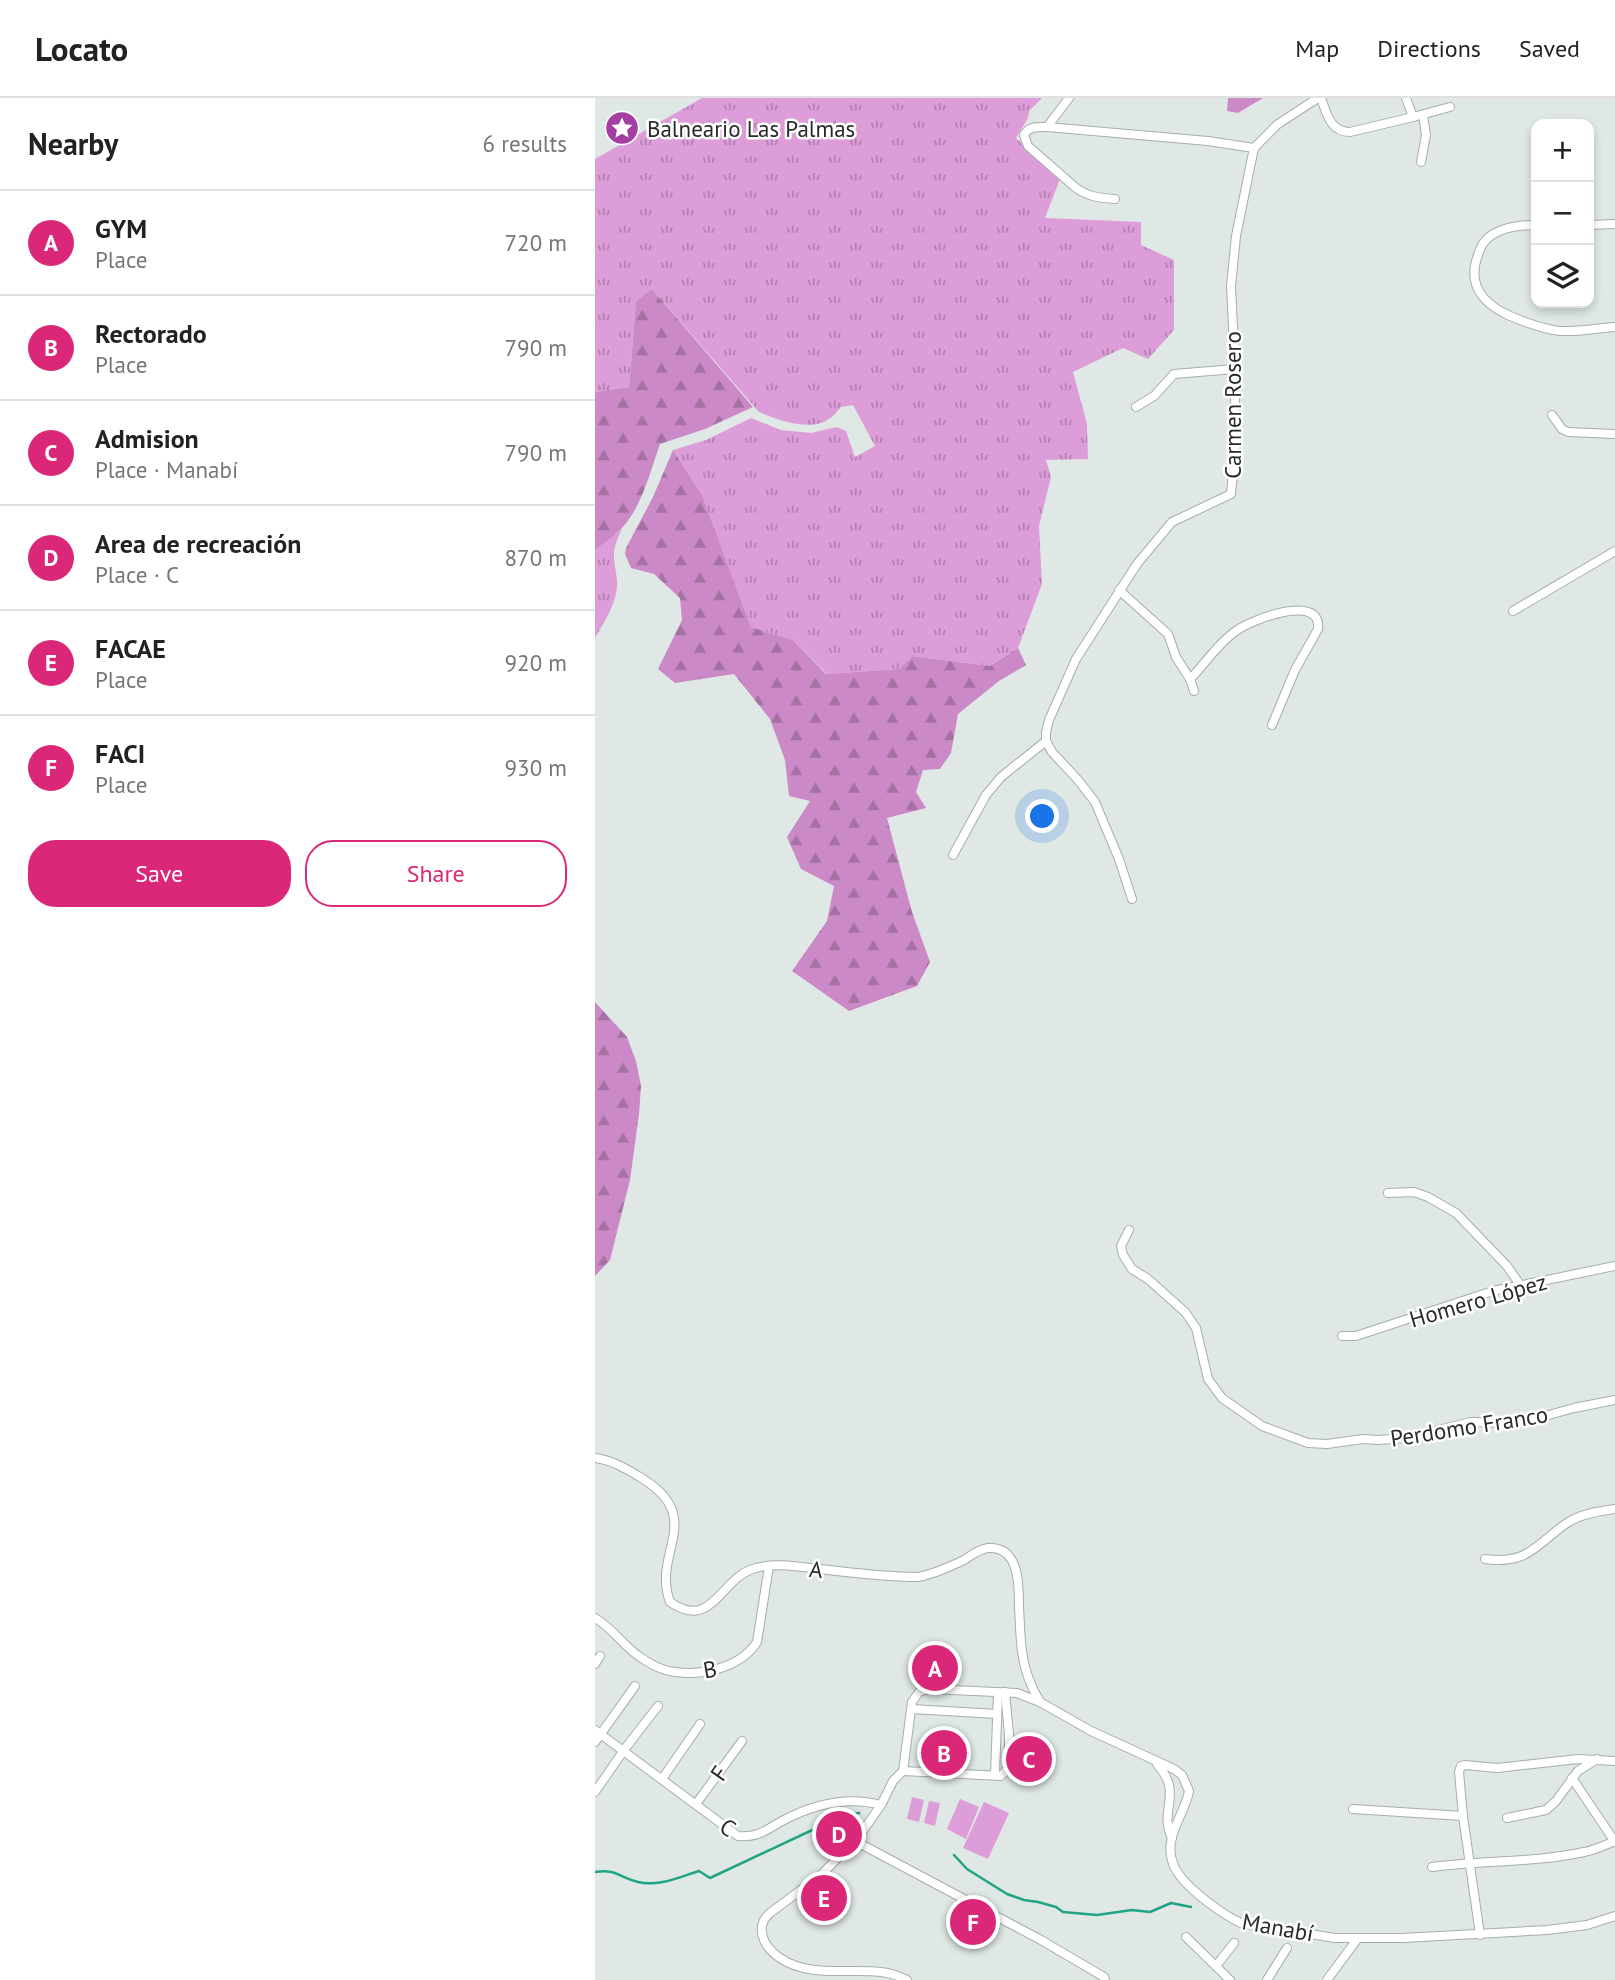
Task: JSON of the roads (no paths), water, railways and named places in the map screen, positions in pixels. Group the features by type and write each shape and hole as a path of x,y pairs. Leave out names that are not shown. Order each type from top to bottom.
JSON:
{"street":[{"path":"1047,127 1069,98"},
{"path":"1115,199 1096,198 1085,194 1066,180 1028,146 1024,135 1027,130 1047,127 1208,141 1254,148 1272,129 1318,98 1332,124 1342,132 1450,107"},
{"path":"1406,98 1426,135 1421,162"},
{"name":"Carmen Rosero","path":"1046,741 1049,720 1076,660 1137,564 1172,522 1227,498 1233,489 1235,369 1231,286 1236,236 1254,148"},
{"path":"1531,225 1513,227 1487,238 1474,264 1473,276 1477,289 1488,302 1506,314 1530,324 1560,331 1615,327"},
{"path":"1594,225 1615,225"},
{"path":"1136,407 1154,396 1174,374 1235,369"},
{"path":"1552,415 1562,429 1568,432 1615,434"},
{"path":"1513,611 1615,551"},
{"path":"1119,590 1166,631 1194,691"},
{"path":"1190,679 1236,631 1274,615 1294,610 1310,612 1316,616 1318,629 1295,670 1272,725"},
{"path":"953,855 986,795 1001,777 1046,741 1052,752 1078,779 1095,802 1119,859 1132,899"},
{"path":"1388,1193 1414,1192 1456,1213 1507,1266 1521,1286"},
{"name":"Perdomo Franco","path":"1129,1230 1121,1246 1123,1255 1132,1269 1148,1279 1185,1312 1196,1328 1208,1379 1222,1398 1262,1426 1308,1443 1406,1438 1471,1422 1520,1423 1615,1400"},
{"name":"Homero López","path":"1342,1336 1356,1336 1493,1292 1615,1266"},
{"name":"A","path":"595,1458 607,1460 648,1482 660,1491 670,1505 674,1532 666,1579 667,1593 670,1602 686,1610 698,1611 710,1606 743,1573 754,1568 792,1566 918,1577 932,1574 979,1550 1001,1550 1016,1567 1022,1654 1031,1688 1040,1702"},
{"path":"1485,1559 1502,1561 1518,1558 1543,1543 1569,1521 1615,1509"},
{"name":"B","path":"595,1618 603,1622 636,1655 652,1664 674,1672 721,1668 739,1661 757,1642 769,1566"},
{"path":"597,1735 635,1686"},
{"name":"Manabí","path":"912,1709 912,1702 919,1692 930,1689 1017,1693 1174,1769 1182,1775 1189,1791 1170,1844 1179,1875 1228,1917 1241,1923 1335,1938 1358,1938 1480,1935 1547,1930 1587,1925 1615,1916"},
{"path":"995,1775 997,1714 1001,1693"},
{"path":"903,1772 1001,1776 1009,1767 1009,1734 1001,1693"},
{"path":"595,1792 658,1706"},
{"path":"907,1980 881,1972 824,1972 790,1965 773,1953 764,1941 761,1929 764,1919 821,1875 855,1841 881,1805 893,1781 903,1772 912,1709 997,1714"},
{"path":"662,1779 700,1724"},
{"path":"996,1732 1009,1734"},
{"name":"C","path":"597,1735 624,1750 739,1836 756,1836 784,1820 825,1804 842,1801 881,1805"},
{"name":"F","path":"696,1804 742,1741"},
{"path":"1153,1759 1166,1773 1168,1781 1171,1797 1167,1821 1172,1838"},
{"path":"1507,1818 1546,1810 1556,1801 1578,1770 1597,1759"},
{"path":"1480,1935 1463,1816 1459,1772 1461,1766 1497,1768 1555,1760 1615,1761"},
{"path":"1432,1867 1469,1862 1536,1859 1586,1852 1615,1841 1572,1778"},
{"path":"1353,1810 1463,1816"},
{"path":"855,1841 1041,1940 1105,1980"},
{"path":"1186,1937 1230,1980"},
{"path":"1327,1980 1358,1938"},
{"path":"1216,1966 1234,1943"},
{"path":"1267,1980 1287,1948"}],"waterway":[{"path":"595,1872 613,1873 646,1883 669,1881 699,1871 710,1878 840,1817 859,1813"},
{"path":"954,1855 967,1869 1007,1894 1056,1907 1063,1912 1097,1915 1132,1910 1150,1912 1171,1903 1191,1907"}],"place":[{"name":"Balneario Las Palmas","path":"622,128"},
{"name":"GYM","path":"935,1668"},
{"name":"Rectorado","path":"944,1753"},
{"name":"Admision","path":"1029,1759"},
{"name":"Area de recreación","path":"839,1834"},
{"name":"FACAE","path":"824,1898"},
{"name":"FACI","path":"973,1922"}]}
